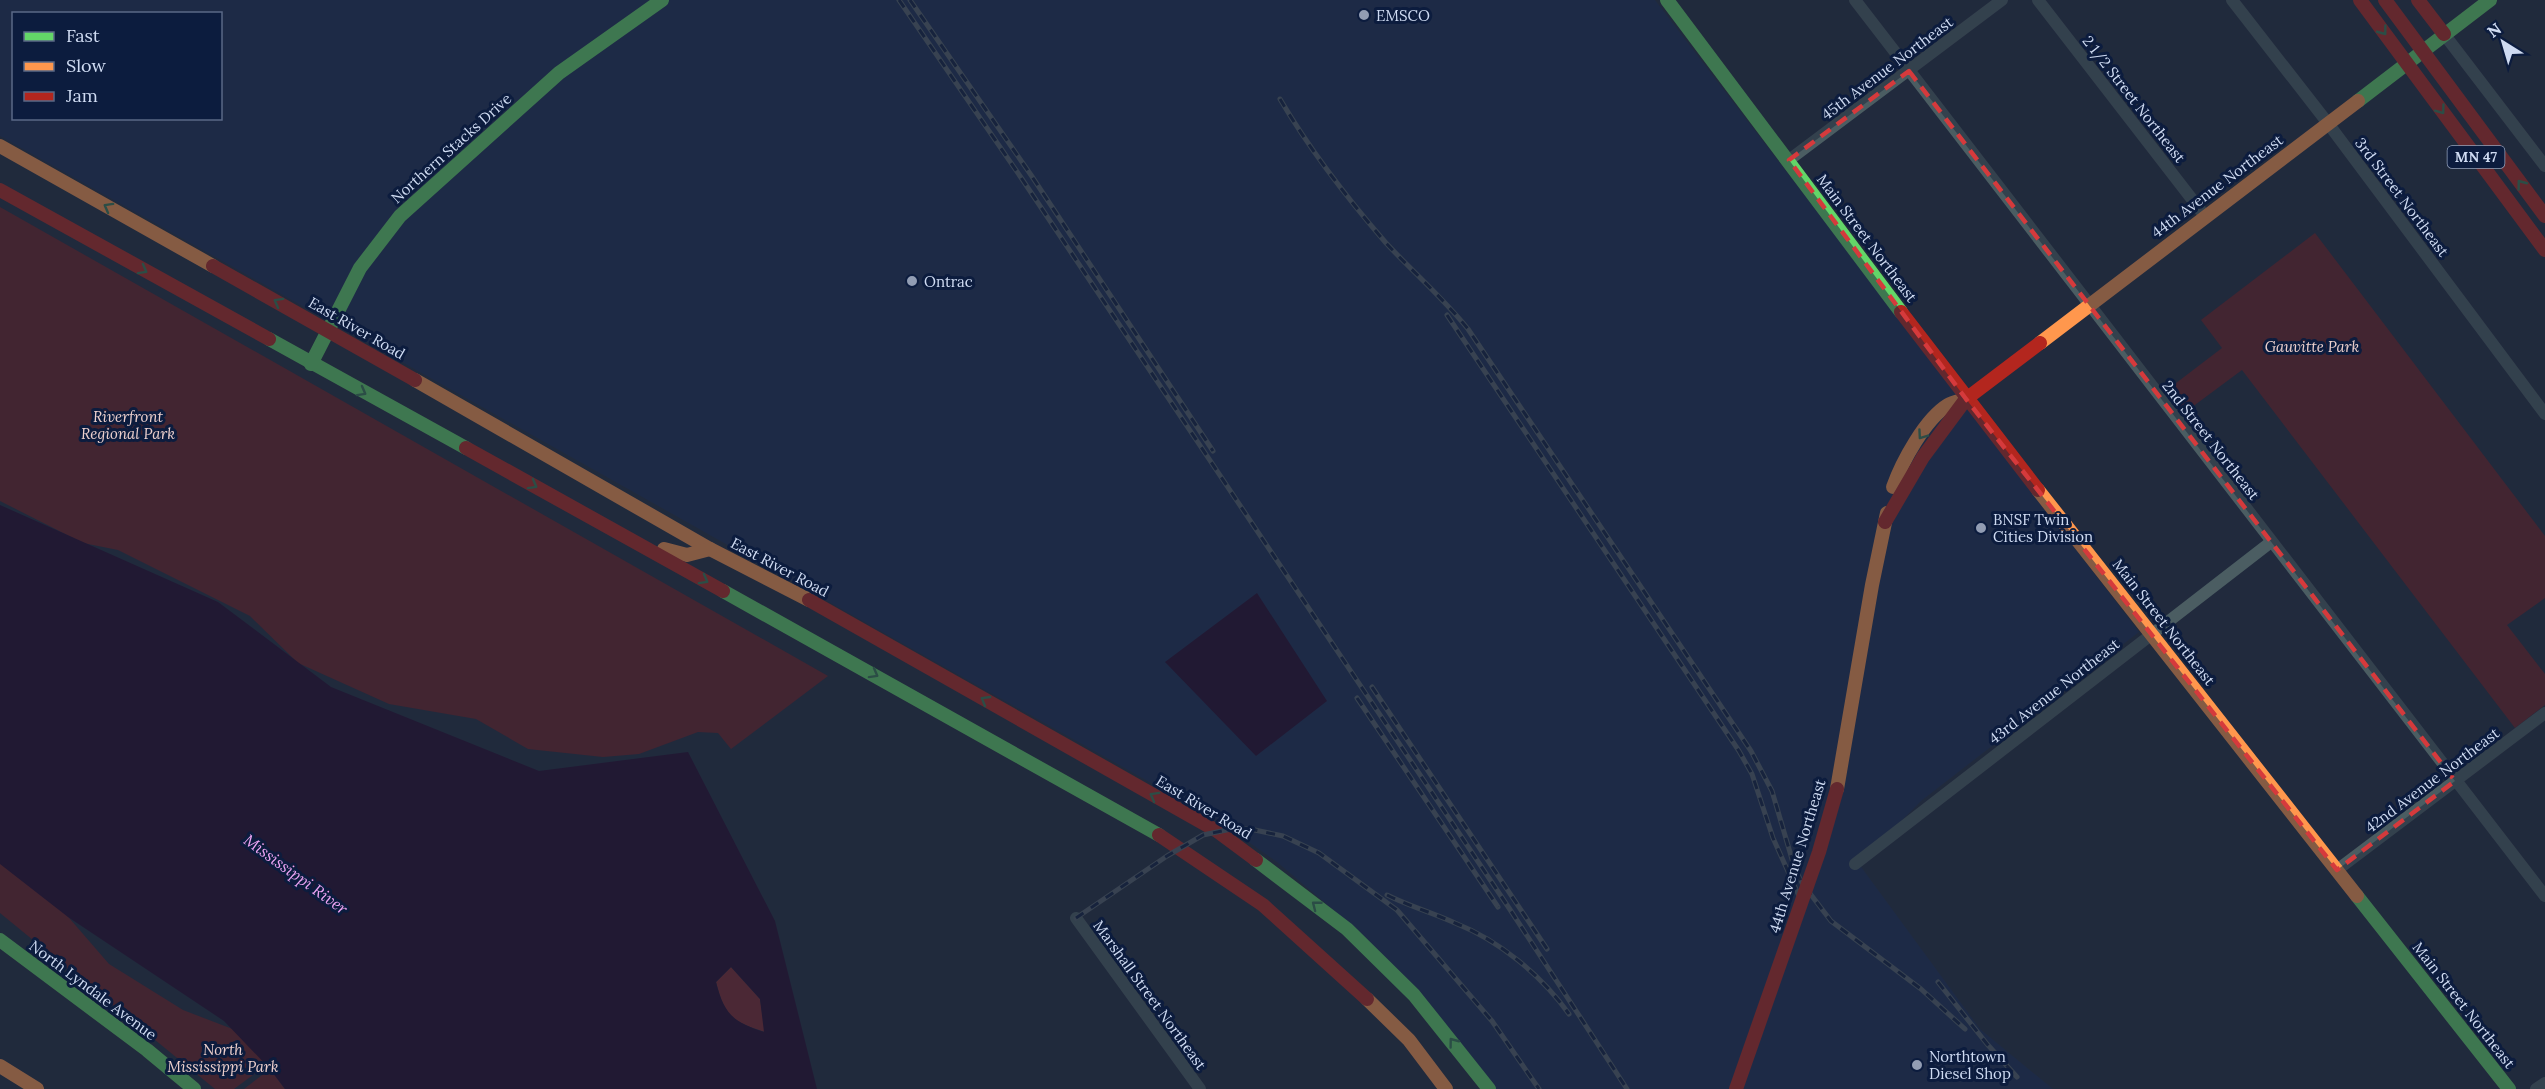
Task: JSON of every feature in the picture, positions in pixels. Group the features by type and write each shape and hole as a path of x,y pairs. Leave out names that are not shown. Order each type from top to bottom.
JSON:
{"main road":[{"name":"Northern Stacks Drive","path":"311,364 360,268 400,216 559,73 662,0"},
{"name":"Main Street Northeast","path":"1667,0 1966,399 2509,1089"},
{"name":"MN 47","path":"2360,0 2545,250"},
{"name":"MN 47","path":"2385,0 2545,216"},
{"path":"2418,0 2444,34"},
{"name":"44th Avenue Northeast","path":"1736,1089 1819,852 1837,789 1886,522 1904,486 1923,457 1966,399 2490,0"},
{"name":"East River Road","path":"0,146 710,549 800,595 1216,831 1347,929 1414,995 1489,1089"},
{"path":"0,190 1142,823 1263,905 1338,971 1409,1041 1446,1089"},
{"path":"611,529 633,532 660,548 682,556 698,556 710,549"},
{"name":"North Lyndale Avenue","path":"0,940 147,1050 194,1089"},
{"path":"0,1066 37,1089"}],"street":[{"name":"2nd Street Northeast","path":"1855,0 2545,897"},
{"name":"45th Avenue Northeast","path":"1789,160 2002,0"},
{"name":"2 1/2 Street Northeast","path":"2038,0 2205,216"},
{"name":"3rd Street Northeast","path":"2232,0 2328,122 2545,414"},
{"path":"2444,34 2545,166"},
{"name":"43rd Avenue Northeast","path":"1855,864 2271,542"},
{"name":"42nd Avenue Northeast","path":"2337,870 2545,713"},
{"name":"Marshall Street Northeast","path":"1076,918 1200,1089"},
{"path":"2536,1089 2545,1083"}],"highlighted area":[{"path":"1909,71 2455,781 2337,870 1966,399 1789,160"}],"shaded area":[{"path":"0,0 1655,0 2139,632 1921,801 1859,864 1980,1029 2053,1089 1495,1089 1357,930 1277,862 1217,820 0,136"},
{"path":"731,967 760,999 765,1032 744,1024 726,1010 716,982"}],"green space":[{"name":"Riverfront Regional Park","path":"0,207 828,676 731,749 718,733 698,732 639,754 603,757 528,749 476,719 389,704 298,663 250,616 118,550 83,543 0,501"},
{"name":"Gauvitte Park","path":"2315,233 2545,536 2545,598 2507,625 2545,674 2545,705 2515,728 2242,370 2180,416 2163,393 2222,348 2201,320"},
{"name":"North Mississippi Park","path":"0,862 51,897 109,964 183,1010 287,1050 234,1089 215,1089 0,913"},
{"path":"270,1069 285,1089 244,1089"}],"water":[{"name":"Mississippi River","path":"0,505 218,602 331,687 539,771 688,752 775,921 817,1089 285,1089 270,1069 224,1021 68,917 0,864","holes":["731,967 760,999 764,1032 731,1015 723,1002 716,982"]},
{"path":"1257,593 1327,701 1256,756 1165,662"}],"railway":[{"path":"899,0 1022,179 1509,908 1627,1089"},
{"path":"910,0 1031,175 1213,451"},
{"path":"1280,99 1316,155 1357,209 1468,329 1751,751 1772,791 1794,866 1802,883 1831,921 1921,989 1965,1029"},
{"path":"1447,315 1739,751 1752,774 1773,838 1799,896"},
{"path":"1372,687 1547,949"},
{"path":"1357,698 1498,907"},
{"path":"1076,918 1167,856 1203,835 1231,829 1250,829 1283,836 1319,853 1397,910 1492,1021 1539,1089"},
{"path":"1387,895 1447,919 1488,939 1532,973 1569,1014"},
{"path":"1938,982 1987,1044 2017,1077"}],"traffic: fast":[{"path":"311,364 360,268 400,216 559,73 662,0"},
{"path":"1667,0 1901,312"},
{"path":"2358,101 2490,0"},
{"path":"269,339 466,448"},
{"path":"723,591 1159,835"},
{"path":"1256,860 1347,929 1414,995 1489,1089"},
{"path":"2357,896 2509,1089"},
{"path":"0,940 147,1050 194,1089"}],"traffic: slow":[{"path":"2040,343 2358,101"},
{"path":"0,146 213,266"},
{"path":"415,380 710,549 809,600"},
{"path":"1893,487 1908,454 1931,420 1948,405 1966,399"},
{"path":"2038,490 2357,896"},
{"path":"1837,789 1872,585 1887,513"},
{"path":"664,549 687,555 710,549"},
{"path":"1367,999 1409,1040 1446,1089"},
{"path":"0,1066 37,1089"}],"traffic: jam":[{"path":"2360,0 2545,250"},
{"path":"2385,0 2545,216"},
{"path":"2418,0 2444,34"},
{"path":"0,190 269,339"},
{"path":"213,266 415,380"},
{"path":"1901,312 2038,490"},
{"path":"1885,522 1923,457 1966,399 2040,343"},
{"path":"466,448 723,591"},
{"path":"809,600 1217,831 1256,860"},
{"path":"1736,1089 1819,852 1837,789"},
{"path":"1159,835 1263,905 1367,999"}],"place":[{"name":"EMSCO","path":"1364,15"},
{"name":"Ontrac","path":"912,281"},
{"name":"BNSF Twin Cities Division","path":"1981,528"},
{"name":"Northtown Diesel Shop","path":"1917,1065"}]}
